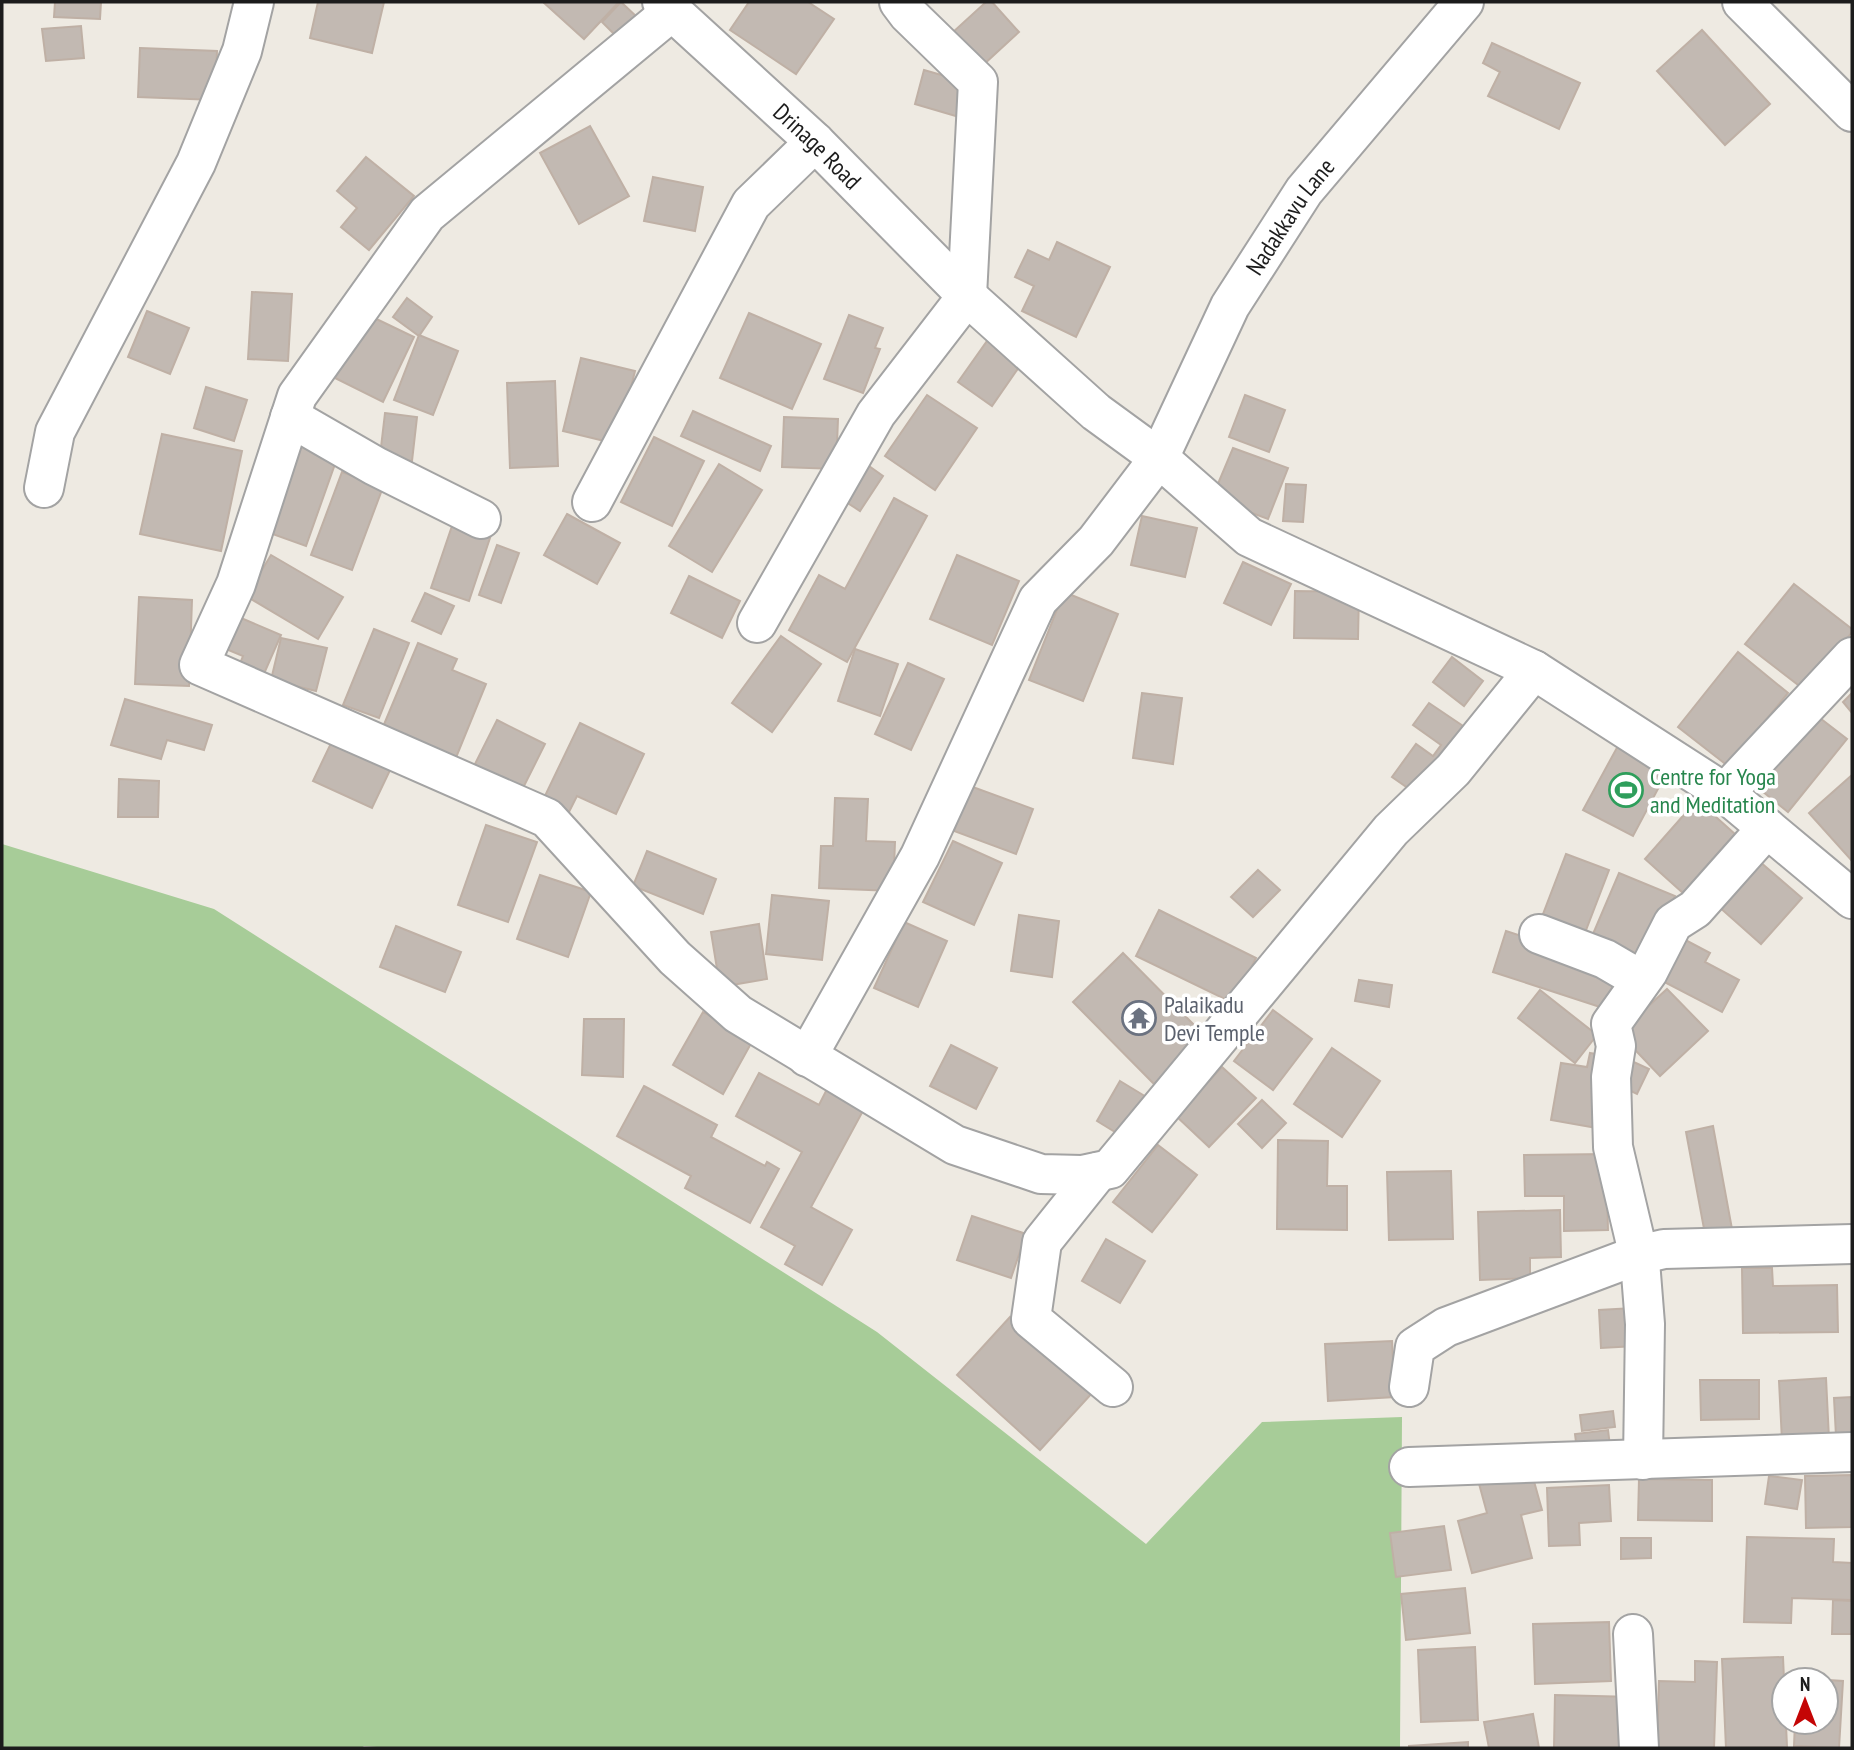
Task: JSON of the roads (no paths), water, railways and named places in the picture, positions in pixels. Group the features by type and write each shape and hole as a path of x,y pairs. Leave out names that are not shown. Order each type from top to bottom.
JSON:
{"street":[{"path":"44,488 55,432 196,163 242,51 254,2"},
{"path":"757,623 876,414 967,296 978,82 899,2"},
{"name":"Nadakkavu Lane","path":"807,1057 920,856 1038,600 1096,541 1158,458 1230,306 1304,191 1464,2"},
{"path":"1742,2 1852,113"},
{"path":"666,7 427,215 297,396 236,584 199,666 547,818 675,958 738,1014 955,1145 1041,1174 1082,1175 1110,1169 1391,831 1453,770 1534,670"},
{"name":"Drinage Road","path":"666,7 815,142 967,296 1096,412 1158,458 1250,537 1534,670 1725,793 1852,899"},
{"path":"592,502 751,204 815,142"},
{"path":"290,417 375,466 481,519"},
{"path":"1725,793 1852,657"},
{"path":"1643,1460 1645,1324 1638,1255 1613,1147 1611,1077 1616,1046 1611,1024 1641,980 1673,923 1695,909 1767,828"},
{"path":"1539,934 1605,959 1641,980"},
{"path":"1098,1172 1042,1242 1031,1319 1113,1387"},
{"path":"1409,1387 1415,1347 1446,1327 1638,1255 1664,1249 1852,1244"},
{"path":"1409,1467 1852,1452"},
{"path":"1633,1634 1639,1748"}],"place":[{"name":"Centre for Yoga and Meditation","path":"1626,790"},
{"name":"Palaikadu Devi Temple","path":"1139,1018"}]}
